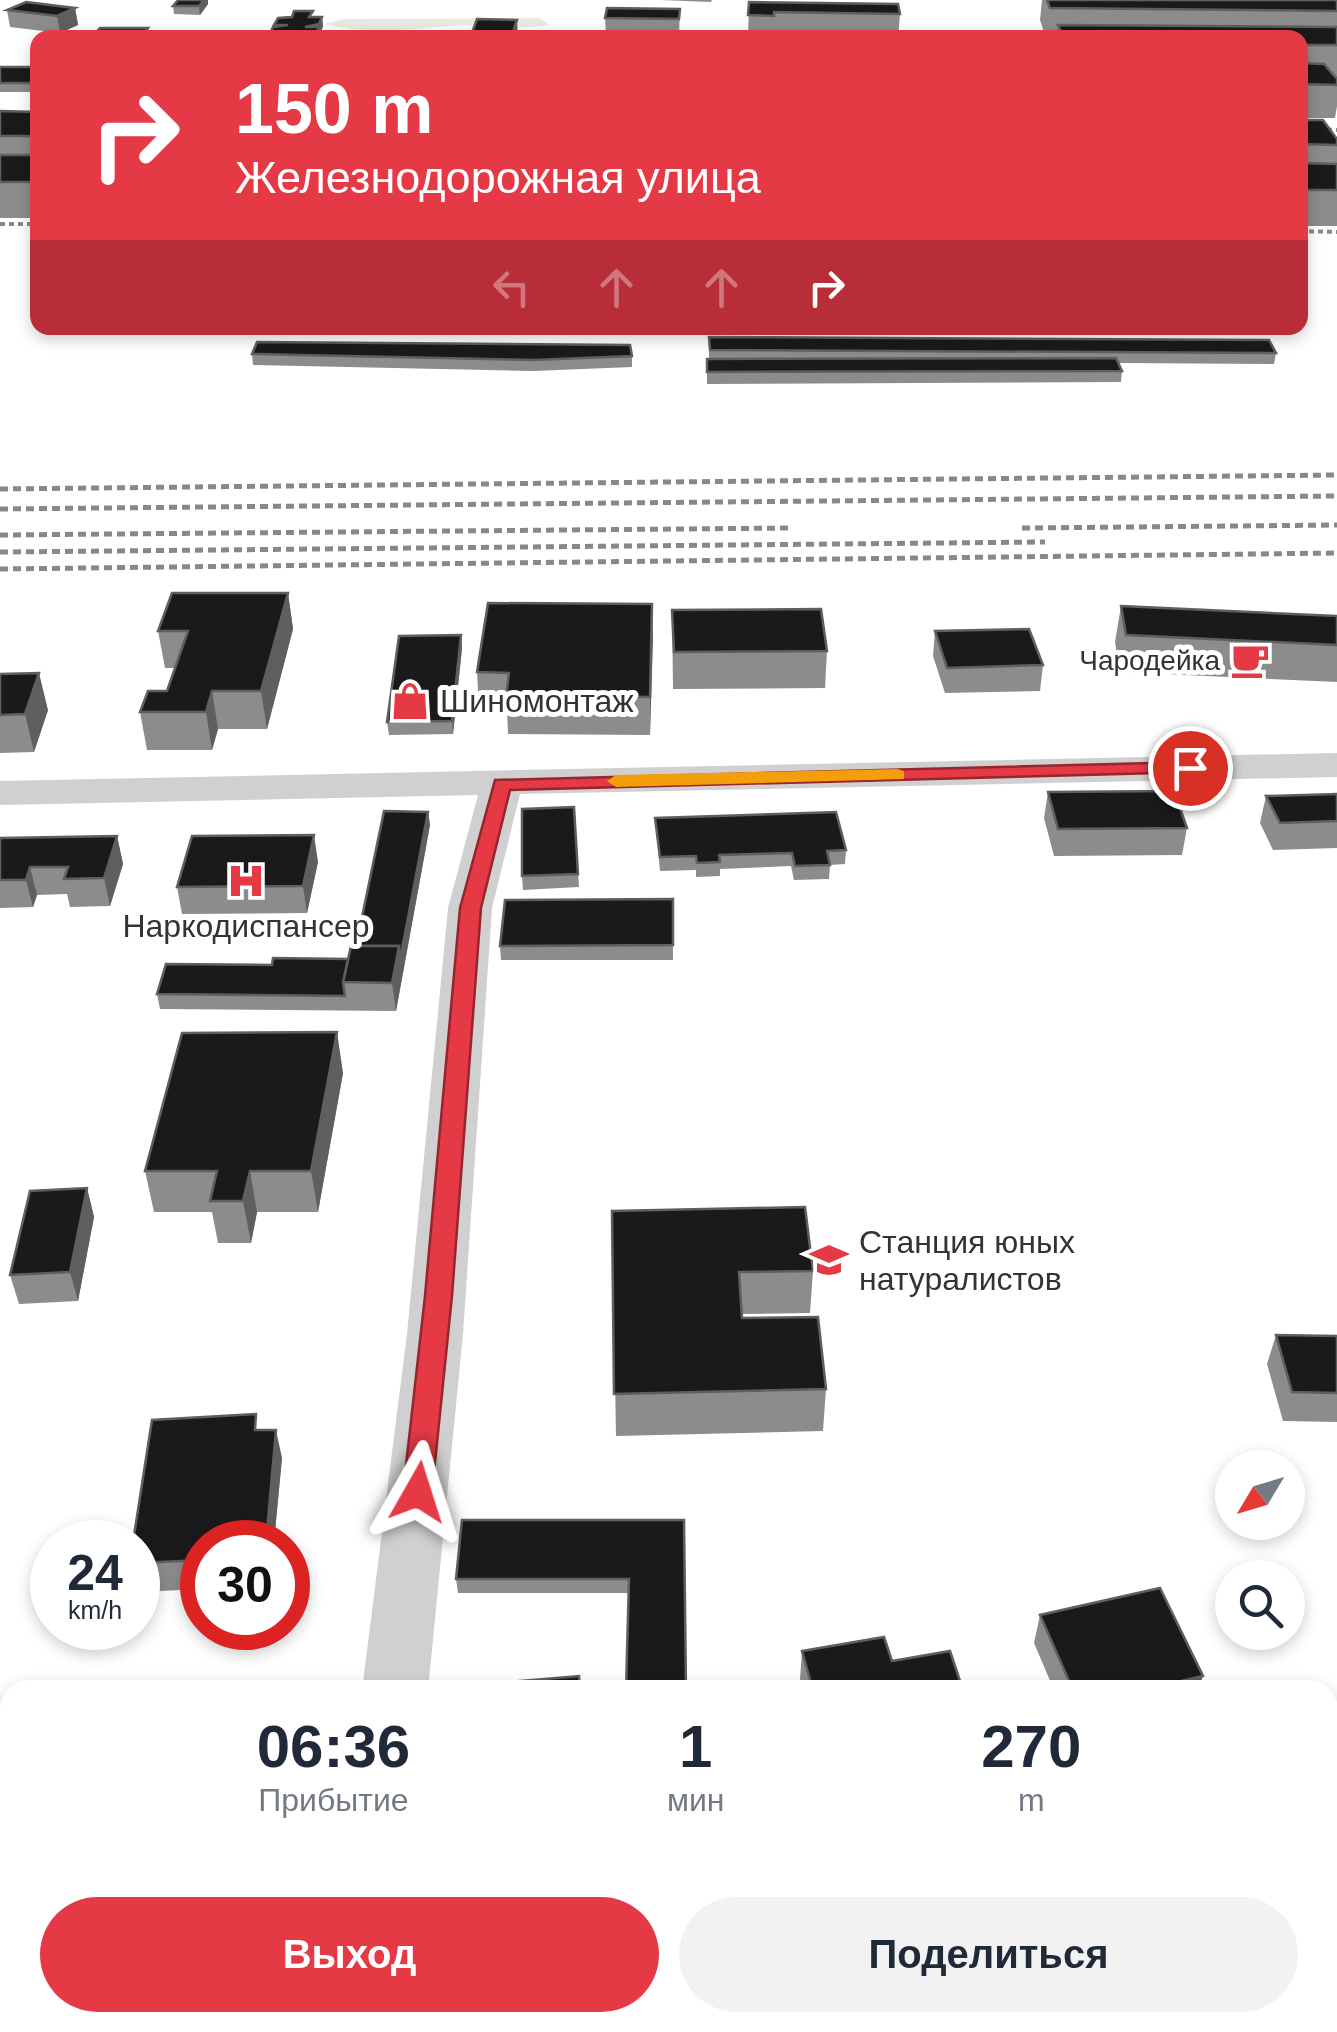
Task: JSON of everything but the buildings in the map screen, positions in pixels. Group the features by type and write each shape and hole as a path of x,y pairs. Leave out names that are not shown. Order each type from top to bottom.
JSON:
{"street":[{"path":"0,793 1337,764"},
{"path":"397,1680 435,1334 470,908 502,784"}],"shaded area":[{"path":"539,18 550,25 386,30 324,24 343,19"}],"railway":[{"path":"1308,129 1337,130"},
{"path":"0,224 30,224"},
{"path":"1308,231 1337,232"},
{"path":"0,489 1337,475"},
{"path":"0,509 1337,496"},
{"path":"1022,528 1337,525"},
{"path":"0,535 792,528"},
{"path":"0,552 1045,542"},
{"path":"0,569 1337,553"}],"slow traffic":[{"path":"616,781 897,775"}],"place":[{"name":"Чародейка","path":"1250,660"},
{"name":"Шиномонтаж","path":"410,701"},
{"name":"Наркодиспансер","path":"246,881"},
{"name":"Станция юных натуралистов","path":"829,1260"}],"route":[{"path":"418,1492 470,908 502,784 1190,768"}]}
